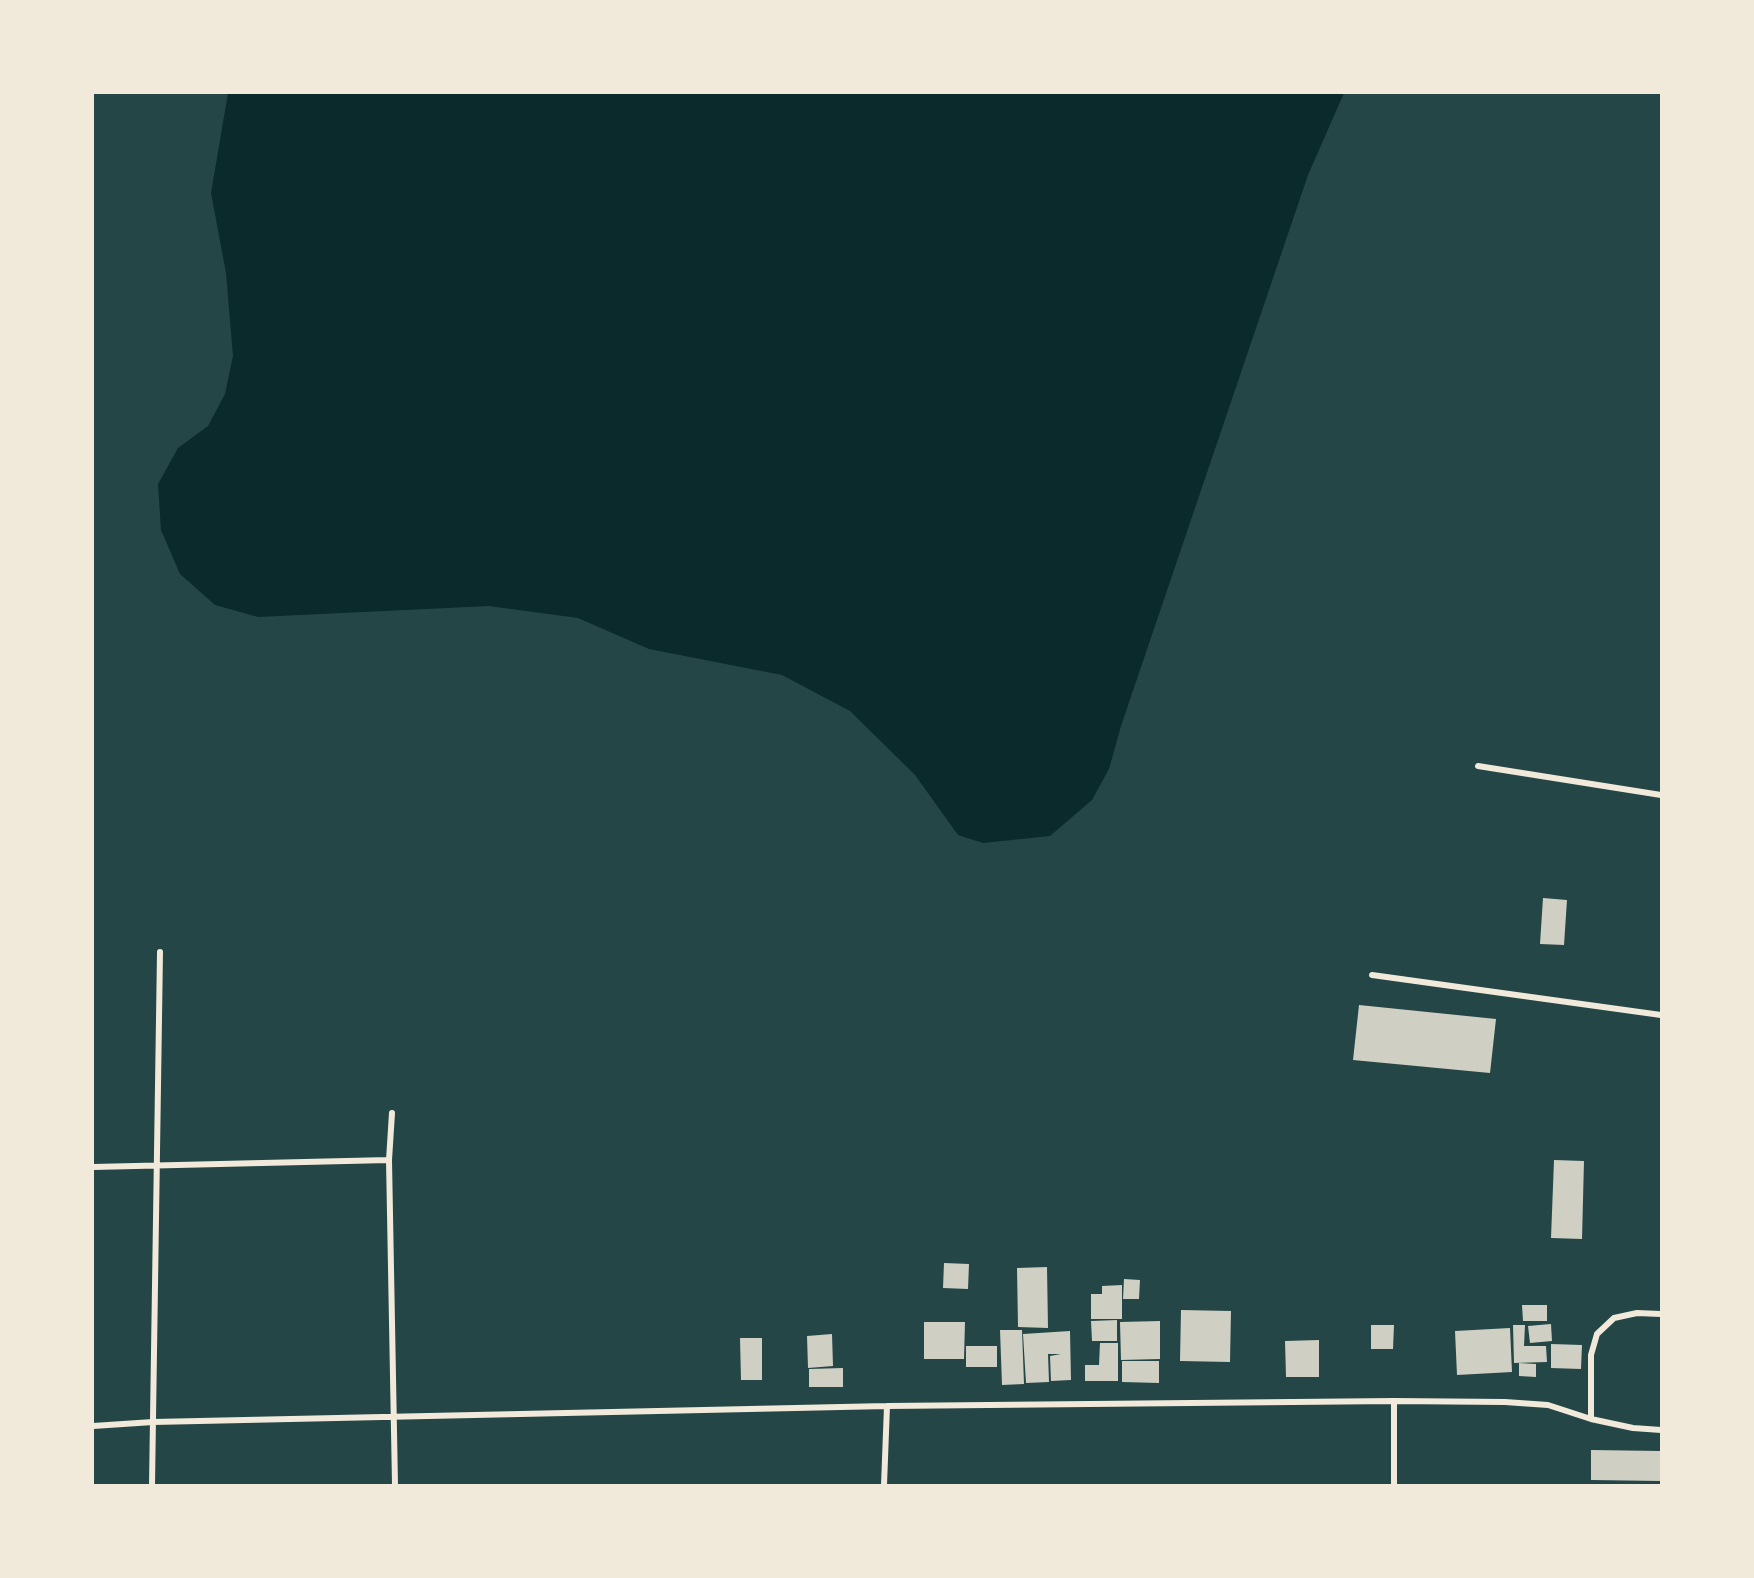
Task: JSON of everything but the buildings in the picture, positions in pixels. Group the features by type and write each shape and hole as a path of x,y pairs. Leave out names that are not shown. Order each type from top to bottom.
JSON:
{"street":[{"path":"1478,766 1661,795"},
{"path":"152,1485 160,952"},
{"path":"1372,975 1661,1015"},
{"path":"392,1113 389,1160 395,1485"},
{"path":"93,1167 389,1160"},
{"path":"1591,1419 1591,1355 1597,1334 1614,1318 1637,1312 1661,1314"},
{"path":"93,1425 887,1406 1394,1401 1505,1402 1548,1405 1591,1419 1633,1428 1661,1430"},
{"path":"1394,1401 1394,1485"},
{"path":"884,1485 887,1406"}],"shaded area":[{"path":"93,93 1661,93 1661,1485 93,1485"},
{"path":"228,93 1344,93 1308,175 1121,726 1109,769 1092,800 1050,836 983,843 958,835 915,775 850,711 782,675 649,649 578,618 489,606 258,617 215,605 180,574 161,530 158,484 178,448 208,426 225,394 233,356 226,273 211,193"}]}
